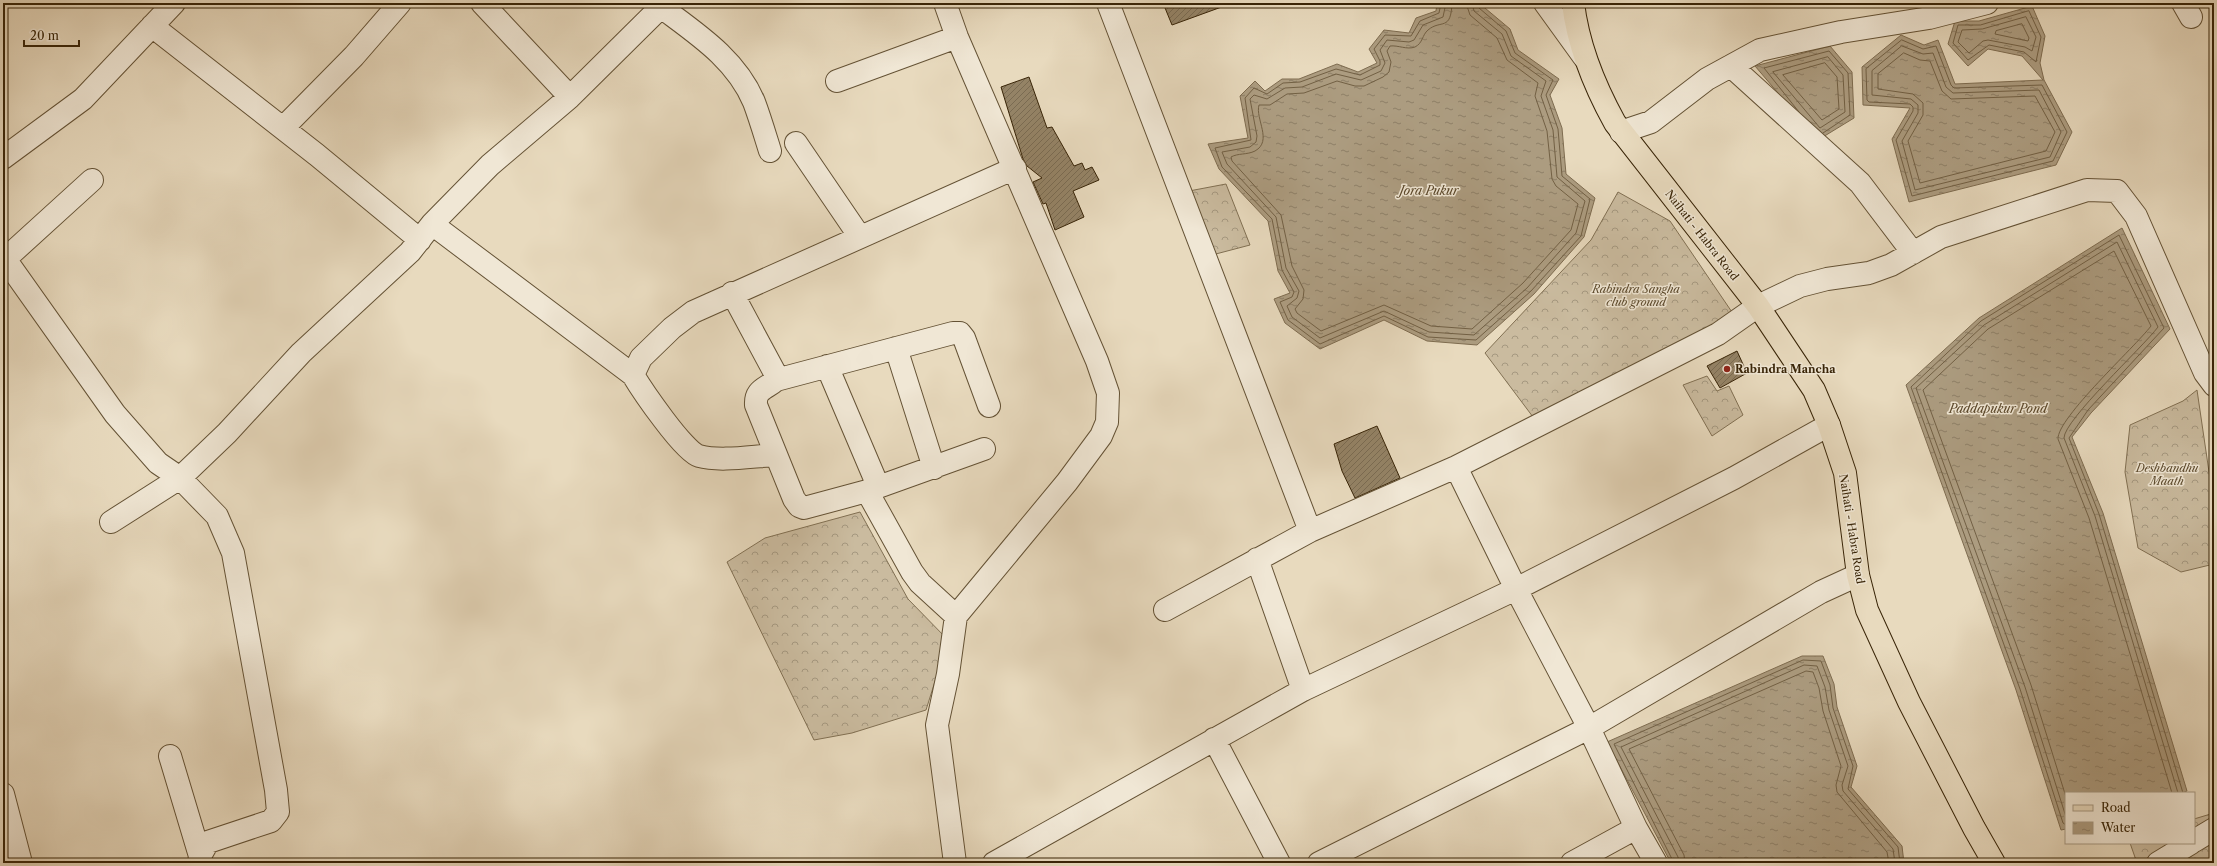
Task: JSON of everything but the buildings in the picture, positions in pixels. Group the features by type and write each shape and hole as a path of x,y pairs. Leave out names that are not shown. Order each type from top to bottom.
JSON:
{"main road":[{"name":"Naihati - Habra Road","path":"1573,3 1584,57 1600,96 1621,132 1758,306 1814,390 1829,425 1845,473 1858,575 1867,610 1908,702 1994,863"}],"street":[{"path":"3,158 83,99 174,3"},
{"path":"282,128 354,56 400,3"},
{"path":"482,3 570,97"},
{"path":"945,3 957,37 1097,361 1108,393 1107,422 1101,436 1067,482 956,616 948,674 937,725 955,863"},
{"path":"1108,3 1310,531"},
{"path":"1545,3 1584,57"},
{"path":"1621,132 1650,122 1707,79 1760,50 1841,32 1929,18 1987,3"},
{"path":"111,522 180,478 227,433 301,353 410,252 426,232 490,165 570,97 663,5 712,45 735,71 753,101 770,152"},
{"path":"152,26 282,128 426,232 633,375 642,390 685,446 697,456 709,458 776,455"},
{"path":"837,81 957,37"},
{"path":"1731,66 1860,183 1913,252"},
{"path":"796,143 860,237"},
{"path":"633,375 641,358 672,328 693,312 732,293 1014,168"},
{"path":"92,180 4,259 115,414 158,463 180,478 217,516 232,553 276,790 278,812 271,821 208,842 199,859"},
{"path":"1165,610 1310,531 1456,467 1718,334 1758,306 1800,286 1827,279 1868,273 1891,265 1941,237 2088,190 2117,191 2136,216 2205,373 2214,385"},
{"path":"732,293 776,375 776,380"},
{"path":"984,449 872,489 804,508 799,506 794,499 756,405 755,397 759,390 776,380 953,333 960,333 964,338 989,406"},
{"path":"896,348 934,468"},
{"path":"827,366 872,489 912,572 920,583 956,616"},
{"path":"994,863 1303,690 1516,589 1734,478 1829,425"},
{"path":"1456,467 1516,589 1589,728 1636,828 1656,863"},
{"path":"1257,559 1303,690"},
{"path":"1320,863 1589,728 1820,592 1858,575"},
{"path":"1214,739 1278,863"},
{"path":"170,756 199,859"},
{"path":"3,794 21,863"},
{"path":"1572,863 1636,828"},
{"path":"1636,828 1638,863"},
{"path":"2195,840 2214,829"},
{"path":"2158,863 2189,844"}],"green space":[{"path":"1226,184 1250,245 1212,255 1189,191"},
{"name":"Rabindra Sangha club ground","path":"1618,192 1670,221 1736,318 1545,433 1485,353 1591,240"},
{"path":"1707,376 1717,391 1729,386 1743,415 1712,436 1683,385"},
{"name":"Deshbandhu Maath","path":"2197,390 2214,506 2214,564 2181,572 2138,548 2125,472 2130,425 2183,401"},
{"path":"860,512 908,599 948,640 926,710 852,733 814,740 727,562 765,538"},
{"path":"2214,813 2214,863 2137,863 2130,844 2195,844 2195,819"}],"water":[{"name":"Jora Pukur","path":"1437,3 1479,3 1510,29 1518,50 1559,79 1550,95 1562,128 1566,174 1595,198 1584,237 1534,294 1477,345 1427,341 1384,320 1320,349 1285,323 1274,299 1290,293 1278,271 1268,221 1219,169 1208,144 1248,138 1240,96 1255,81 1265,91 1282,79 1299,79 1337,64 1358,72 1377,63 1369,49 1384,30 1409,33 1416,18 1436,11"},
{"path":"2032,6 2045,36 2040,63 2044,80 2072,132 2056,165 1909,202 1892,139 1910,108 1863,105 1862,67 1901,35 1924,45 1938,40 1955,84 2043,80 2022,56 1988,49 1968,66 1948,44 1955,21 1979,21"},
{"path":"1830,46 1852,72 1854,118 1818,140 1755,66"},
{"name":"Paddapukur Pond","path":"2122,228 2170,329 2091,413 2072,437 2103,513 2187,791 2065,792 2065,829 2061,830 2016,690 1906,385 1979,318"},
{"path":"1802,656 1823,656 1834,684 1837,707 1857,766 1851,787 1902,846 1904,863 1671,863 1607,742"}],"place":[{"name":"Rabindra Mancha","path":"1727,369"}]}
